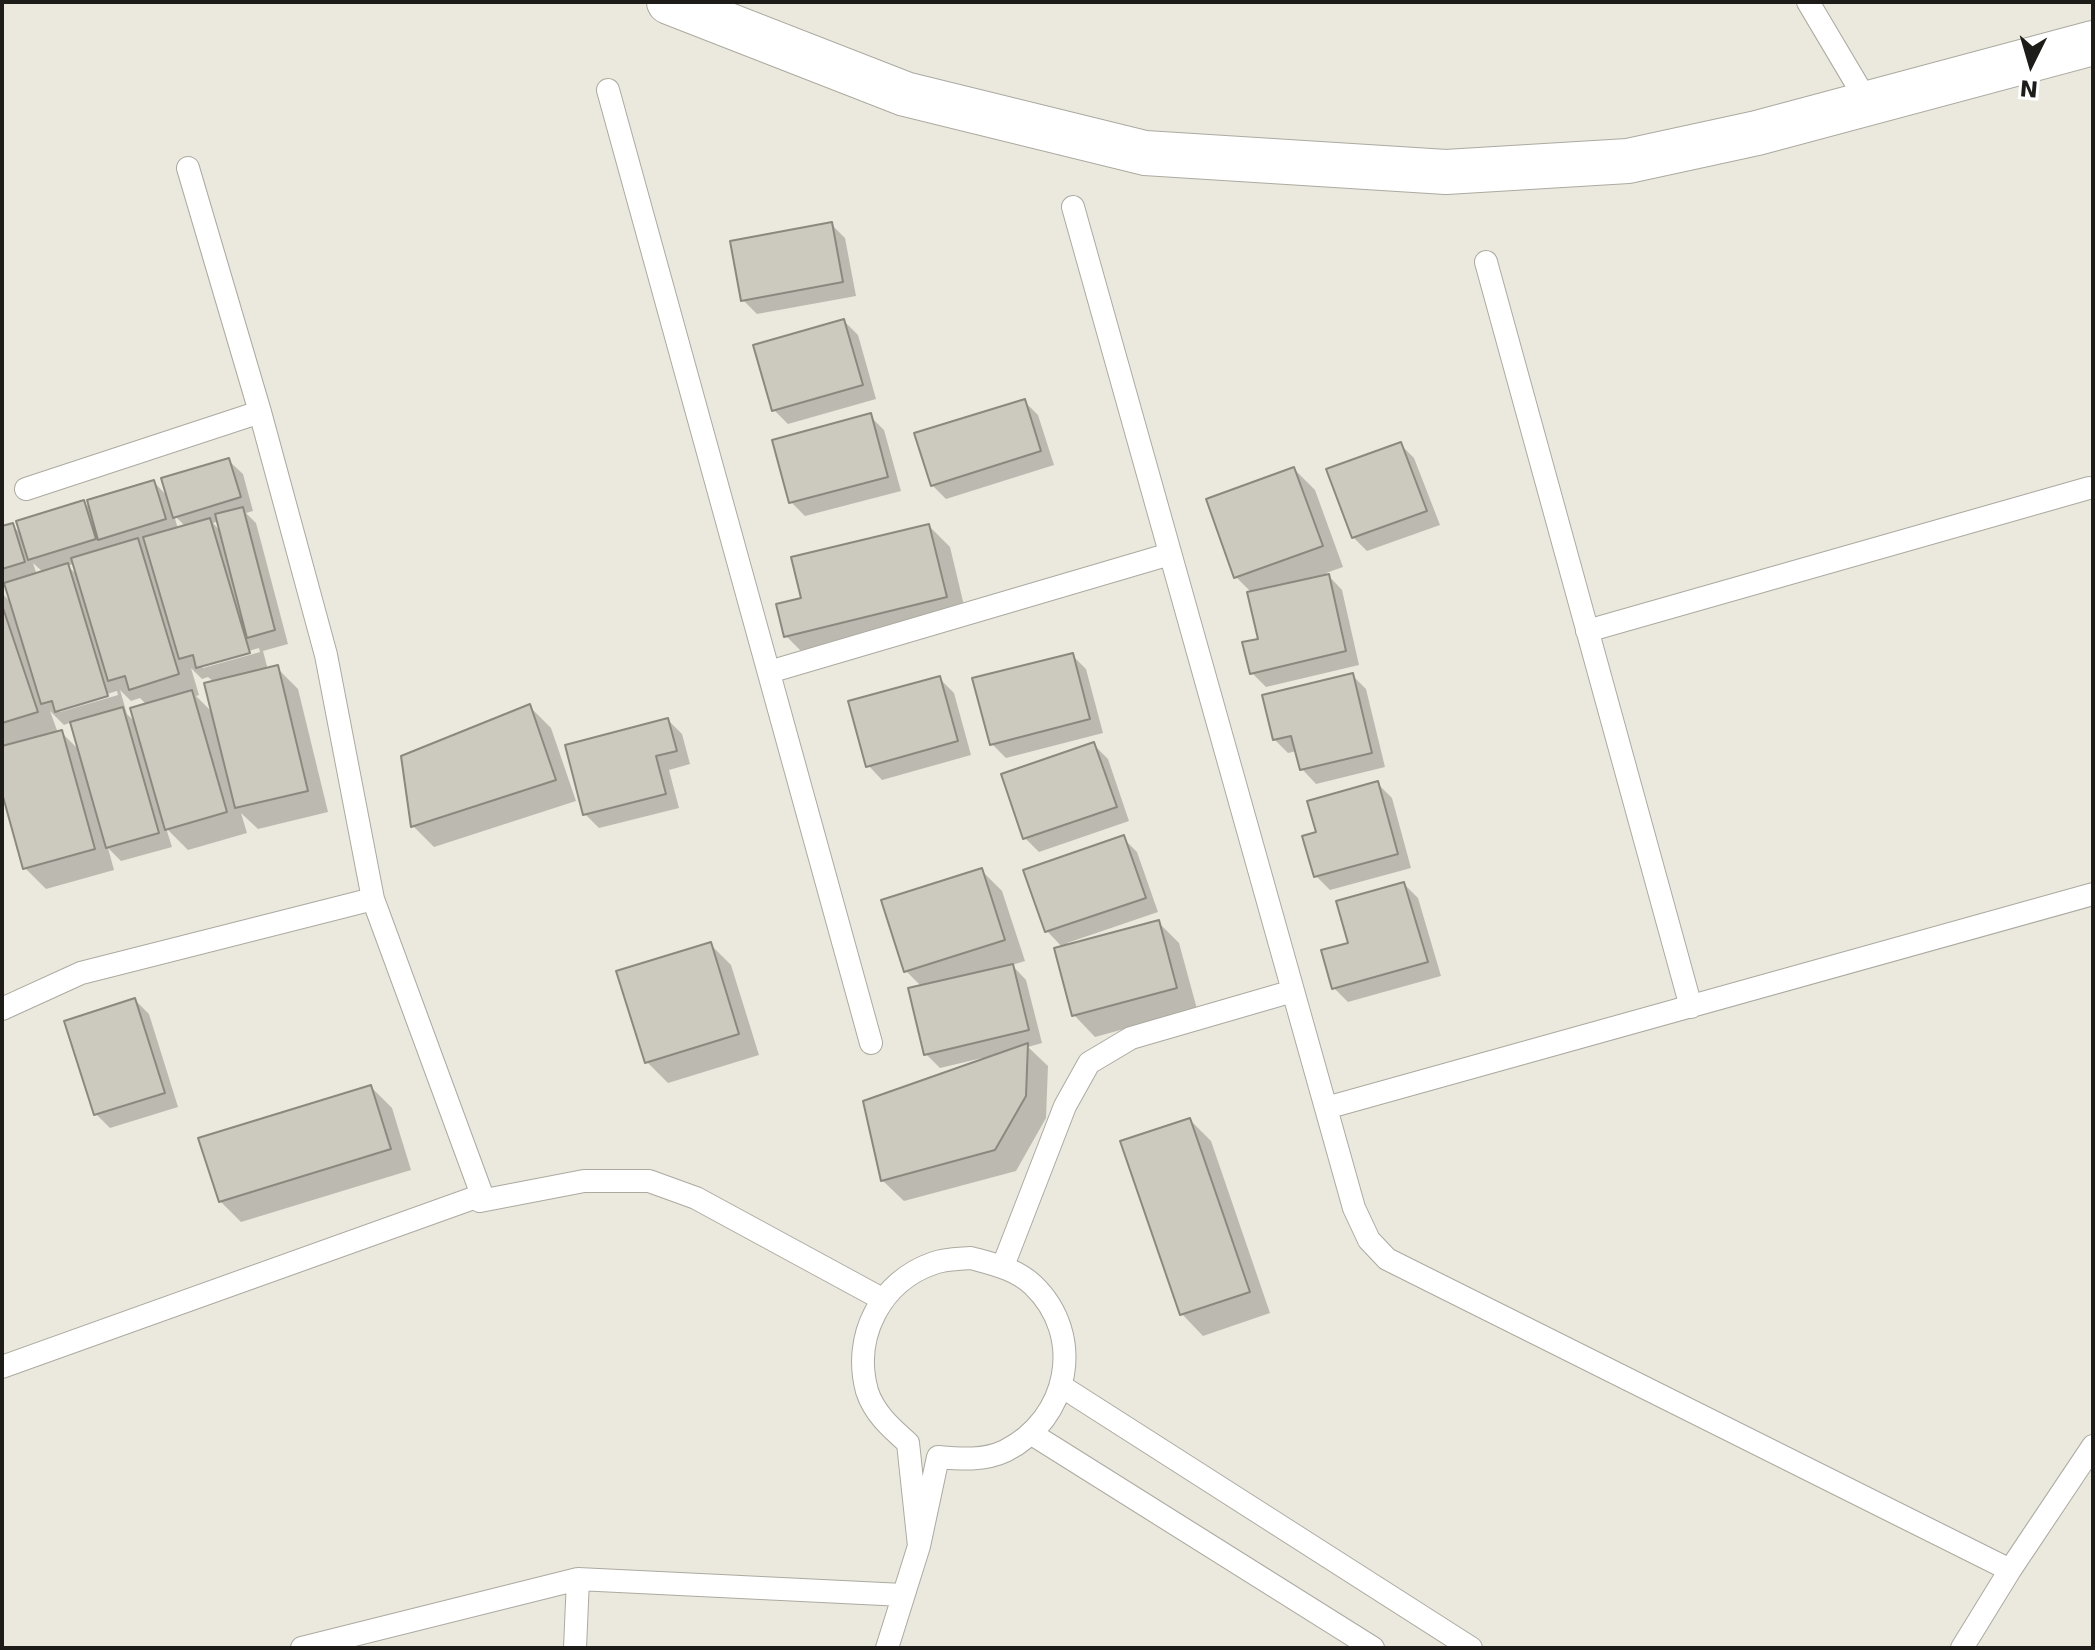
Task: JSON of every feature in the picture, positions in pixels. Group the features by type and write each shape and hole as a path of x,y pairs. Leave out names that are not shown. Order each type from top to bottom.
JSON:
{"street":[{"path":"669,2 905,94 1145,153 1446,172 1628,161 1757,133 2093,43"}],"lane":[{"path":"1808,2 1868,103"},
{"path":"608,90 871,1043"},
{"path":"188,168 260,412 326,655 373,899 482,1195 480,1201 584,1181 649,1181 696,1198 882,1299"},
{"path":"1073,207 1354,1208 1369,1240 1387,1259 2010,1570"},
{"path":"1486,262 1691,1007"},
{"path":"26,489 260,412"},
{"path":"1587,631 2089,488"},
{"path":"769,672 1170,554"},
{"path":"1326,1108 2093,894"},
{"path":"2,1009 81,973 373,899"},
{"path":"1003,1266 1065,1106 1089,1063 1131,1038 1293,991"},
{"path":"2,1367 482,1195"},
{"path":"887,1648 919,1546 938,1457 971,1460 992,1455 1003,1452 1032,1434 1052,1408 1064,1377 1064,1343 1053,1311 1032,1284 1003,1266 971,1258 936,1262 906,1276 882,1299 867,1328 862,1360 868,1393 883,1421 908,1443 919,1546"},
{"path":"1061,1386 1471,1648"},
{"path":"1032,1434 1373,1648"},
{"path":"1962,1648 2093,1446"},
{"path":"302,1648 578,1579 903,1595"},
{"path":"575,1648 578,1579"}],"building":[{"path":"832,222 843,282 741,301 730,241"},
{"path":"844,319 863,385 772,411 753,345"},
{"path":"1025,399 1041,451 931,486 914,433"},
{"path":"871,413 888,477 789,503 772,440"},
{"path":"1401,442 1427,511 1352,538 1326,469"},
{"path":"229,458 241,497 173,518 161,478"},
{"path":"1294,467 1323,546 1234,578 1206,499"},
{"path":"154,480 166,519 98,540 87,500"},
{"path":"84,500 96,539 28,560 16,521"},
{"path":"243,507 275,630 247,638 215,514"},
{"path":"210,518 250,653 196,668 193,655 179,659 143,537"},
{"path":"13,523 25,562 2,569 2,526"},
{"path":"929,524 947,597 784,637 776,604 801,598 791,557"},
{"path":"138,538 179,674 129,690 125,676 108,681 71,558"},
{"path":"68,563 108,696 55,712 52,701 41,704 4,583"},
{"path":"1329,574 1346,651 1250,674 1242,642 1258,639 1247,592"},
{"path":"2,605 38,712 2,723"},
{"path":"1073,653 1090,719 990,745 972,678"},
{"path":"278,665 308,791 235,808 204,683"},
{"path":"1353,673 1372,753 1300,770 1291,736 1273,740 1262,695"},
{"path":"940,676 958,741 866,767 848,701"},
{"path":"192,690 227,812 165,830 130,708"},
{"path":"530,704 556,780 411,827 401,756"},
{"path":"123,707 159,833 106,848 70,722"},
{"path":"668,718 677,751 656,756 666,794 583,815 565,745"},
{"path":"62,730 95,849 23,869 2,793 2,746"},
{"path":"1094,742 1117,807 1023,839 1001,774"},
{"path":"1378,781 1398,854 1314,877 1302,836 1316,832 1307,801"},
{"path":"1124,835 1146,898 1045,932 1023,870"},
{"path":"982,868 1005,940 904,972 881,900"},
{"path":"1404,882 1428,962 1332,989 1321,950 1348,943 1336,901"},
{"path":"1159,920 1177,988 1072,1016 1054,948"},
{"path":"711,942 739,1034 645,1063 616,971"},
{"path":"1013,964 1029,1030 924,1055 908,988"},
{"path":"135,998 165,1093 94,1115 64,1021"},
{"path":"1028,1043 1026,1096 995,1150 881,1181 863,1101"},
{"path":"371,1085 391,1149 219,1202 198,1138"},
{"path":"1190,1118 1250,1292 1180,1315 1120,1141"}]}
